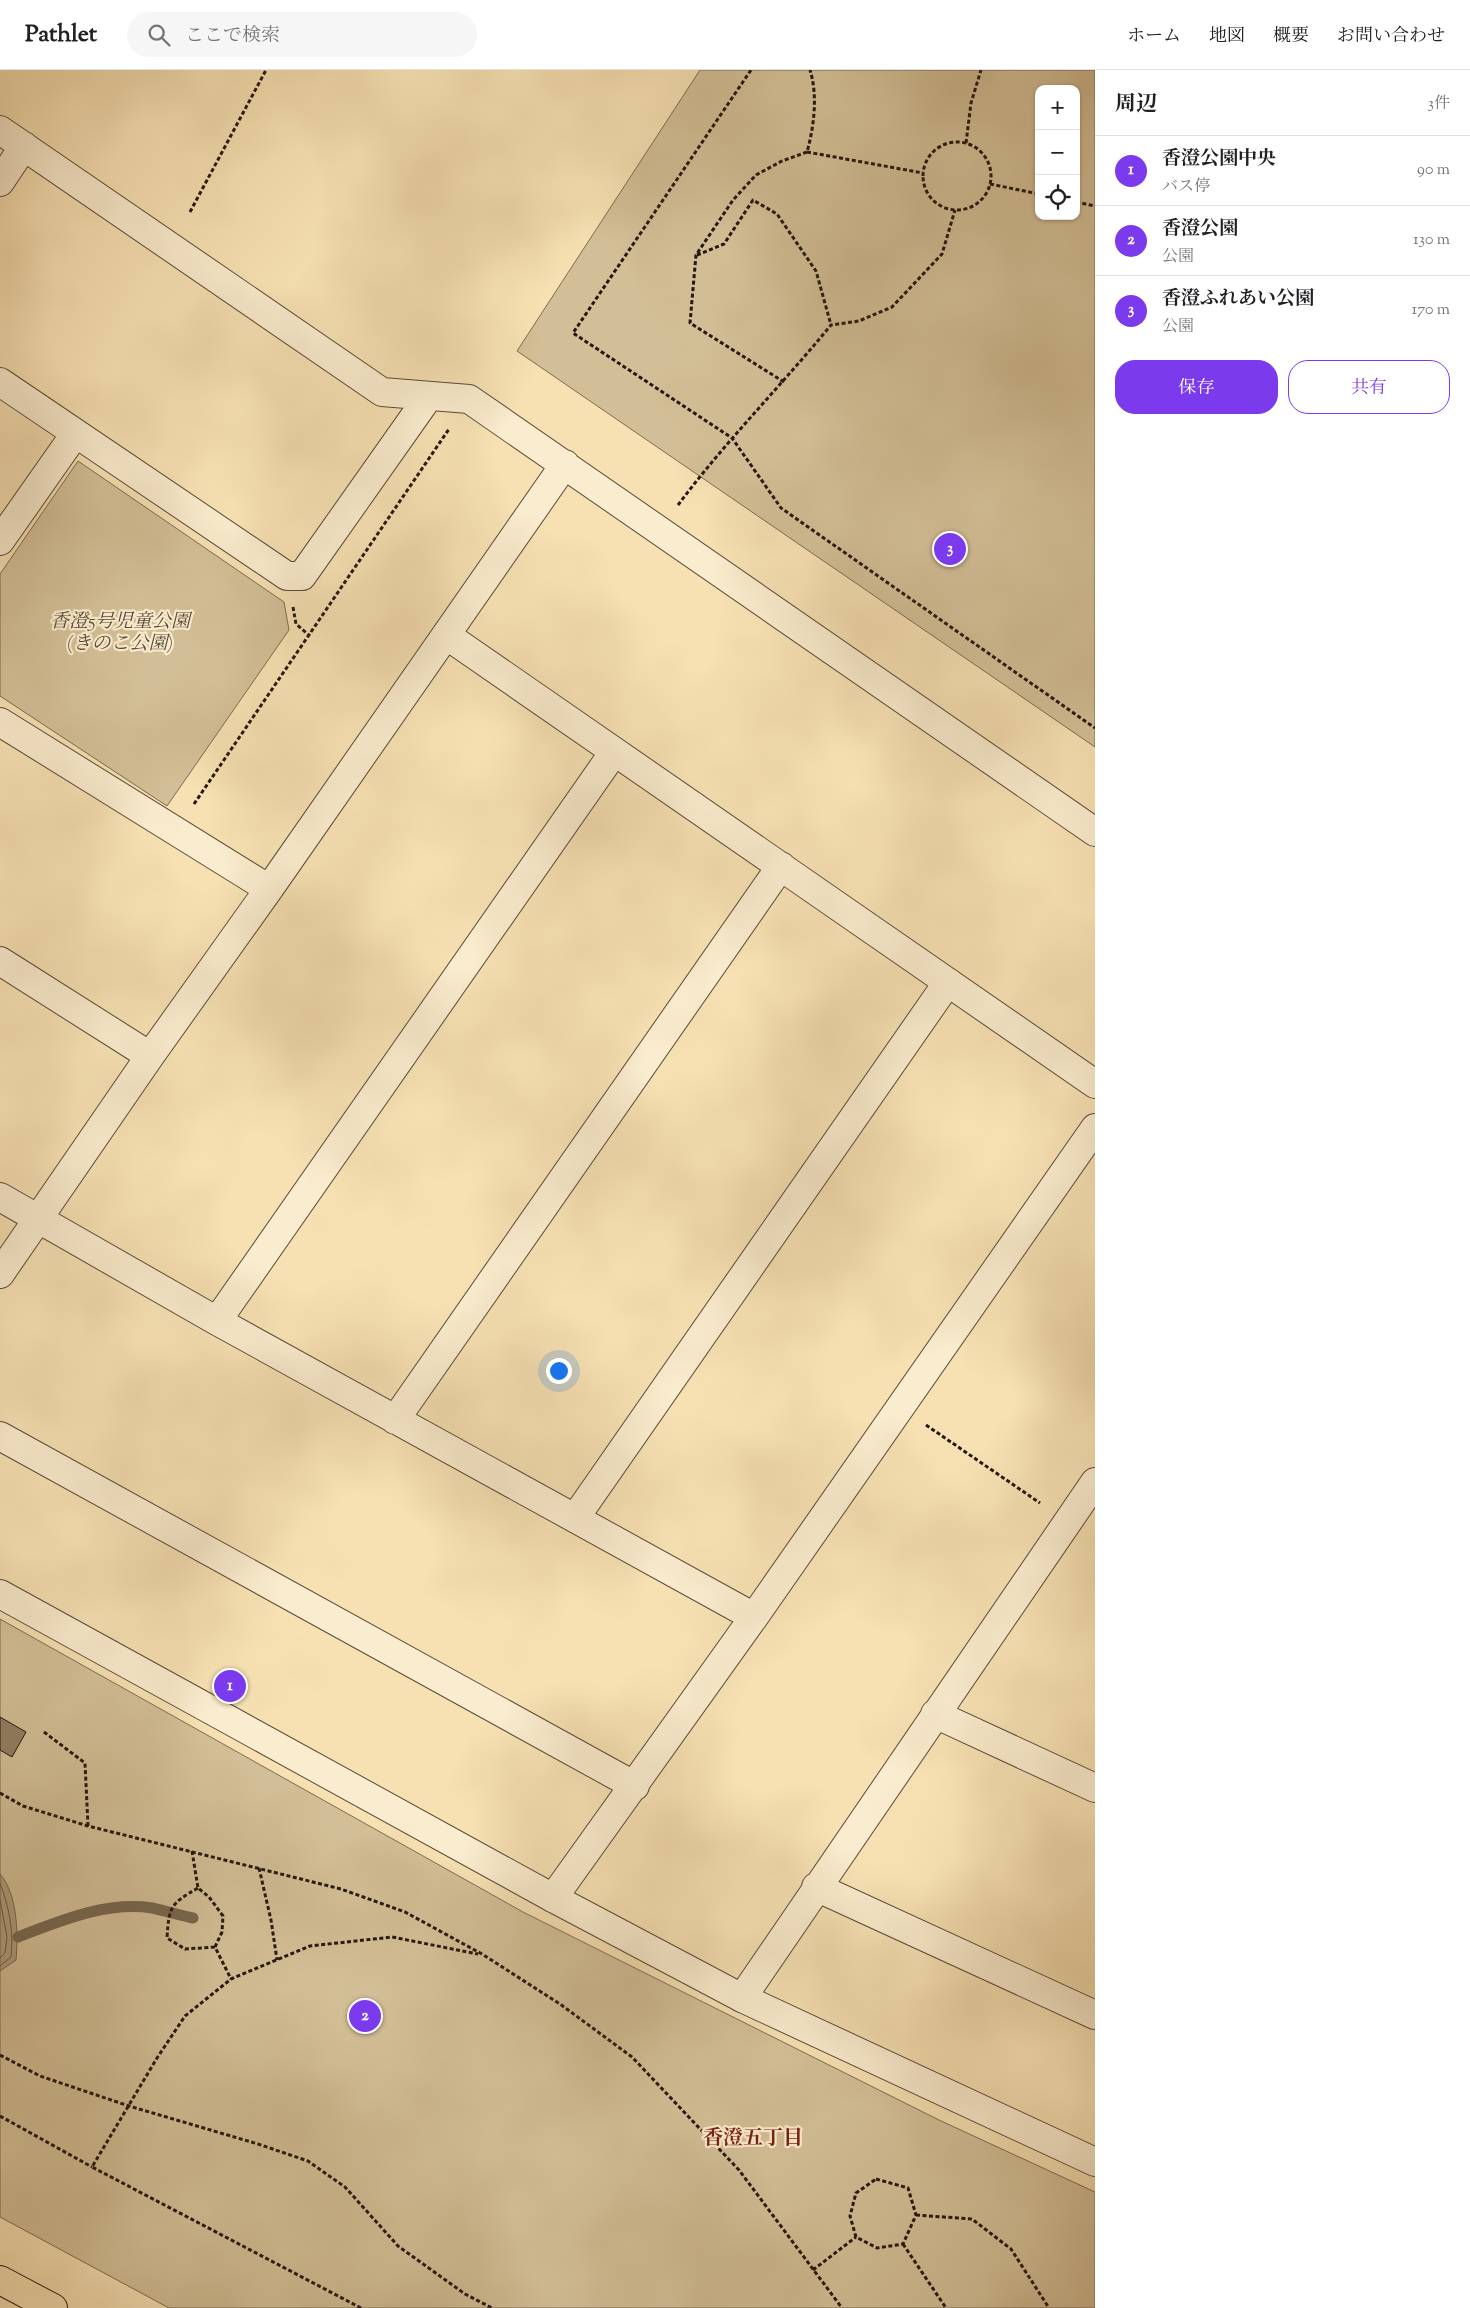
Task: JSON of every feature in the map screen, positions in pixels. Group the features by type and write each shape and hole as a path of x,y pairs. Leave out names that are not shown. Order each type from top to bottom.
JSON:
{"highway":[{"path":"0,2280 54,2308"}],"street":[{"path":"0,130 382,392 469,399 1095,832"},
{"path":"0,182 24,146"},
{"path":"0,382 287,576 302,576 429,396"},
{"path":"0,541 75,434"},
{"path":"0,1274 150,1056 269,889 565,464"},
{"path":"446,635 1095,1084"},
{"path":"0,722 269,889"},
{"path":"217,1321 614,752"},
{"path":"395,1420 781,866"},
{"path":"0,961 150,1056"},
{"path":"575,1518 948,982"},
{"path":"553,1898 635,1786 754,1617 1095,1128"},
{"path":"0,1197 37,1220 217,1321 754,1617"},
{"path":"0,1436 635,1786"},
{"path":"742,1998 816,1887 1095,1482"},
{"path":"0,1594 553,1898 742,1998 1095,2162"},
{"path":"935,1714 1095,1788"},
{"path":"816,1887 1095,2015"}],"path":[{"path":"190,212 266,70"},
{"path":"751,70 573,334 732,438 781,508 1095,728"},
{"path":"807,152 814,111 814,83 810,70"},
{"path":"966,143 971,103 982,70"},
{"path":"946,143 966,143 983,155 990,174 990,184 985,194 977,203 967,208 955,210 944,208 935,202 926,189 923,173 930,155 938,148 946,143"},
{"path":"784,382 690,323 696,255 733,200 756,175 782,161 807,152 923,173"},
{"path":"990,184 1035,193"},
{"path":"696,255 724,244 754,200 777,214 816,271 830,325"},
{"path":"1080,203 1095,206"},
{"path":"660,530 732,438 784,382 830,325 859,321 892,307 942,254 955,210"},
{"path":"176,830 469,399"},
{"path":"901,1407 1068,1522"},
{"path":"44,1732 85,1763 88,1826"},
{"path":"0,1793 24,1806 88,1826 341,1888 405,1912 482,1954 560,2004 632,2057 739,2170 842,2308"},
{"path":"192,1851 198,1888 209,1897 223,1916 222,1932 215,1947"},
{"path":"258,1868 271,1920 278,1960"},
{"path":"198,1888 180,1898 168,1912 167,1938 185,1948 215,1947"},
{"path":"92,2167 157,2058 185,2016 231,1979 310,1946 392,1937 482,1954"},
{"path":"215,1947 231,1979"},
{"path":"0,2055 40,2076 129,2106 258,2144 308,2161 345,2187 398,2246 465,2294 492,2308"},
{"path":"0,2116 92,2167 362,2308"},
{"path":"876,2179 908,2188 916,2215 903,2244 877,2248 856,2237 850,2216 856,2193 876,2179"},
{"path":"916,2215 972,2219 1011,2249 1049,2308"},
{"path":"813,2270 856,2237"},
{"path":"903,2244 946,2308"}],"green space":[{"path":"700,70 1095,70 1095,747 517,351"},
{"name":"香澄5号児童公園 (きのこ公園)","path":"78,461 284,602 289,630 167,806 0,696 0,574"},
{"path":"0,1619 523,1912 939,2120 1095,2192 1095,2308 169,2308 0,2217"}],"water":[{"path":"0,1874 6,1883 14,1904 17,1939 16,1960 0,1971"}],"building":[{"path":"0,1717 26,1732 12,1757 0,1750"}],"waterway":[{"path":"18,1937 67,1919 118,1907 152,1908 193,1918"}],"place":[{"name":"香澄ふれあい公園","path":"950,549"},
{"name":"香澄公園中央","path":"230,1686"},
{"name":"香澄公園","path":"365,2016"}],"district":[{"name":"香澄五丁目","path":"753,2139"}]}
